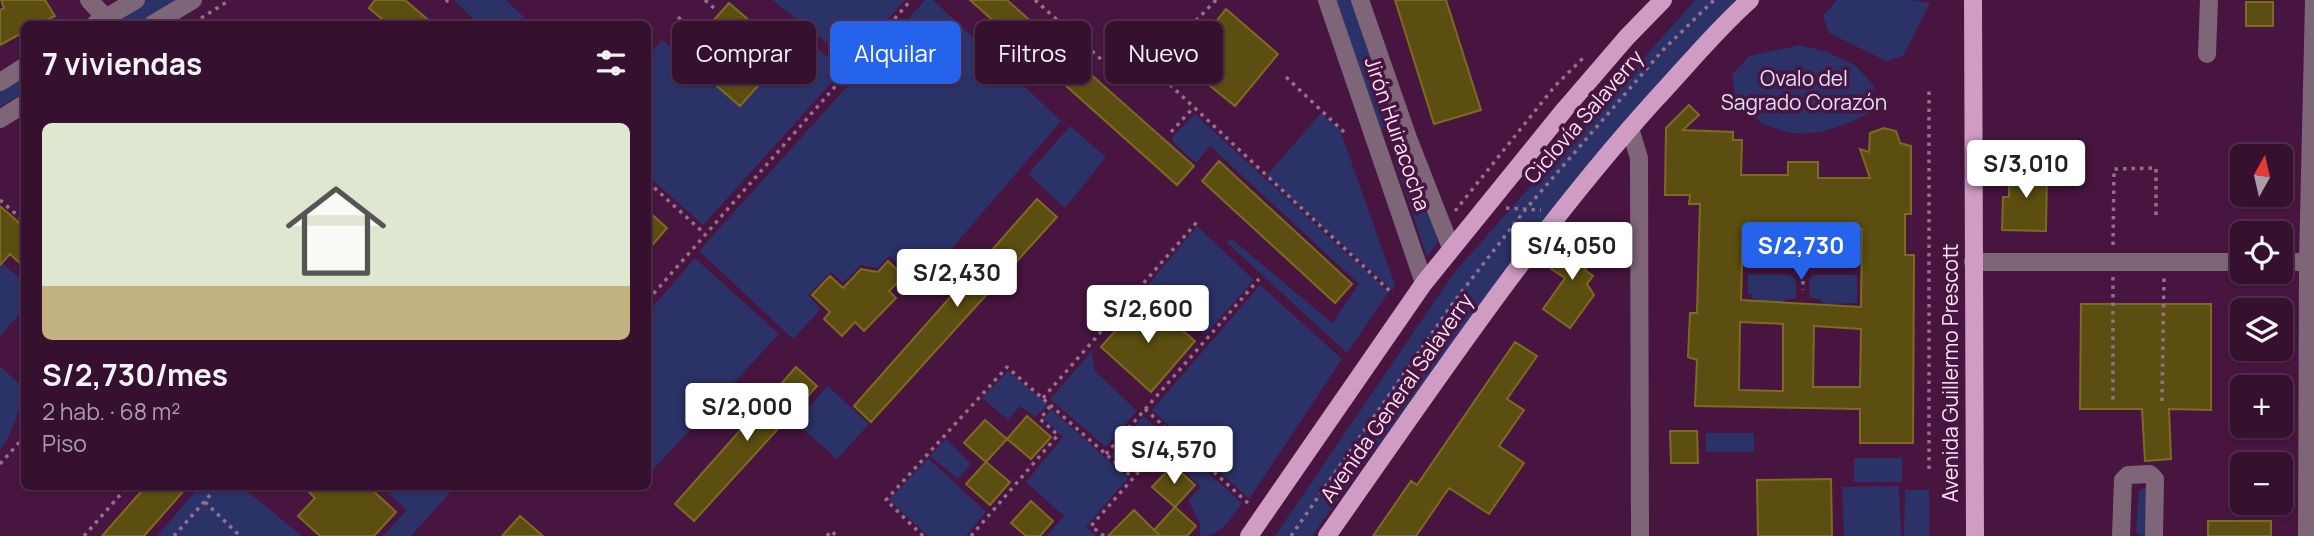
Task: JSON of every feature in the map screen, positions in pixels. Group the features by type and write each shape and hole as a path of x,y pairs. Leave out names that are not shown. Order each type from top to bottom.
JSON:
{"main road":[{"name":"Avenida General Salaverry","path":"1250,536 1424,283 1627,37 1663,0"},
{"name":"Avenida General Salaverry","path":"1327,536 1490,304 1564,209 1630,128 1750,0"},
{"name":"Avenida Guillermo Prescott","path":"1973,0 1975,536"}],"street":[{"path":"89,0 100,21 136,0"},
{"path":"158,21 193,0"},
{"name":"Jirón Huiracocha","path":"1327,0 1424,283"},
{"name":"Jirón Huiracocha","path":"1360,0 1408,138 1451,248"},
{"path":"2207,54 2209,0"},
{"path":"2307,536 2311,481 2314,0"},
{"path":"0,82 21,69"},
{"path":"0,119 21,106"},
{"path":"1630,128 1639,158 1640,536"},
{"path":"1378,147 1408,138"},
{"path":"1973,262 2230,262"},
{"path":"2293,262 2311,262"},
{"path":"2121,536 2123,480 2128,475 2150,474 2155,479 2154,536"}],"path":[{"path":"200,18 230,0"},
{"path":"705,0 715,9"},
{"path":"651,297 911,0"},
{"path":"1035,0 1102,60"},
{"path":"1216,0 1152,67 1393,295"},
{"name":"Ciclovía Salaverry","path":"1291,536 1453,303 1525,210 1663,50 1714,0"},
{"path":"678,17 682,21"},
{"path":"1286,78 1344,132"},
{"path":"1929,88 1929,469"},
{"path":"1171,132 1193,107"},
{"path":"2113,403 2114,169 2156,168 2156,216"},
{"path":"651,185 705,234"},
{"path":"0,200 21,218"},
{"path":"1485,206 1525,210 1564,209"},
{"path":"1043,398 1197,222"},
{"path":"1802,230 1802,290"},
{"path":"2162,401 2164,262"},
{"path":"1753,265 1844,265"},
{"path":"1105,454 1259,279"},
{"path":"923,536 886,500 1007,367 1133,478"},
{"path":"971,536 1058,435 1040,419 1051,405"},
{"path":"1145,409 1249,505"},
{"path":"1104,536 1091,526 1172,434"},
{"path":"0,464 21,440"},
{"path":"84,536 124,490"},
{"path":"174,536 215,490"},
{"path":"205,502 240,536"},
{"path":"827,536 831,531 837,536"}],"green space":[{"path":"147,0 179,0 143,21 112,21"},
{"path":"454,0 506,0 524,17 521,21 475,21"},
{"path":"772,0 905,0 886,21 830,21 830,45 816,34 816,21 799,21"},
{"path":"925,0 933,0 955,21 906,21"},
{"path":"1335,0 1353,0 1397,127 1381,130"},
{"path":"1695,0 1741,0 1607,142 1486,297 1312,536 1275,536 1453,274"},
{"path":"1837,0 1911,0 1930,3 1903,56 1886,61 1829,33 1823,16"},
{"path":"961,26 975,40 975,84 1022,84 1061,121 923,282 889,256 877,268 861,265 843,283 831,272 808,295 821,309 793,339 699,251 849,84 961,84"},
{"path":"662,40 672,48 672,84 714,84 740,106 759,84 816,84 816,48 830,58 830,84 703,225 651,179 651,53"},
{"name":"Ovalo del Sagrado Corazón","path":"1800,45 1827,52 1855,65 1874,86 1872,112 1831,129 1791,133 1759,121 1740,106 1734,93 1732,75 1749,56"},
{"path":"21,78 21,94 0,107 0,91"},
{"path":"1321,113 1340,130 1395,285 1392,290 1266,176"},
{"path":"1195,114 1389,292 1347,353 1226,242 1232,239 1332,323 1359,284 1210,146 1196,163 1173,142 1173,136"},
{"path":"1070,126 1106,157 1065,208 1028,174"},
{"path":"1409,154 1438,242 1427,257 1394,159"},
{"path":"1197,226 1254,280 1205,335 1147,286"},
{"path":"1747,239 1796,240 1796,257 1790,261 1747,261"},
{"path":"1858,239 1859,260 1815,261 1810,255 1810,240"},
{"path":"695,258 779,334 651,472 651,309"},
{"path":"2,263 21,279 21,312 0,336"},
{"path":"1748,274 1791,275 1796,280 1796,299 1786,299 1783,302 1752,299 1752,294 1748,294"},
{"path":"1814,275 1857,275 1857,303 1824,304 1820,299 1810,298 1809,278"},
{"path":"1260,285 1342,359 1249,499 1152,410"},
{"path":"1092,351 1094,370 1137,411 1106,447 1050,399"},
{"path":"0,366 21,385 21,398 16,420 0,450"},
{"path":"1008,371 1048,405 1035,417 1020,406 1008,420 982,398"},
{"path":"828,386 869,424 837,459 795,422"},
{"path":"1051,409 1128,478 1086,527 1097,536 1047,536 1064,516 1026,482 1063,437 1044,419"},
{"path":"1143,416 1166,435 1134,473 1111,455"},
{"path":"1706,433 1754,433 1754,452 1706,452"},
{"path":"946,439 971,464 958,479 930,456"},
{"path":"1172,440 1242,503 1225,526 1214,533 1200,536 1200,523 1188,500 1201,487 1165,451"},
{"path":"928,458 986,512 966,536 928,536 889,500"},
{"path":"1854,458 1902,458 1902,482 1854,482"},
{"path":"1899,486 1901,536 1844,536 1842,487"},
{"path":"2144,488 2149,491 2147,534 2141,536 2136,532 2139,491"},
{"path":"197,490 246,490 302,536 157,536"},
{"path":"384,490 452,490 411,536 383,536 407,510"},
{"path":"1905,490 1929,490 1929,536 1904,536"}],"building":[{"path":"1,0 45,0 55,16 45,21 21,21 21,34 0,45 0,10 4,8"},
{"path":"375,0 405,0 430,21 384,21 369,8"},
{"path":"970,0 1007,0 1031,21 993,21"},
{"path":"1395,0 1446,0 1481,110 1434,124"},
{"path":"2246,2 2273,2 2273,26 2246,26"},
{"path":"729,3 750,21 713,21"},
{"path":"1226,9 1278,54 1235,106 1208,84 1223,84 1223,21 1217,21"},
{"path":"1091,75 1194,166 1177,185 1064,84 1091,84"},
{"path":"714,84 760,84 740,106"},
{"path":"1689,105 1699,115 1683,130 1733,132 1733,140 1742,140 1741,175 1788,175 1788,162 1818,162 1818,178 1870,178 1860,149 1869,152 1870,133 1884,128 1896,131 1900,143 1911,146 1911,214 1905,214 1905,255 1914,255 1913,443 1860,443 1860,409 1695,406 1697,360 1688,357 1690,313 1697,313 1700,204 1689,204 1690,195 1665,195 1666,128","holes":["1743,227 1862,229 1861,307 1741,300","1740,322 1783,324 1783,391 1739,390","1814,326 1861,329 1860,387 1813,387"]},
{"path":"1219,161 1352,284 1335,303 1202,181"},
{"path":"2009,167 2047,167 2046,231 2002,230 2003,197 2009,197"},
{"path":"1037,199 1057,217 871,422 854,406"},
{"path":"0,206 21,224 21,264 10,254 0,265"},
{"path":"651,214 667,228 651,247"},
{"path":"1575,235 1599,252 1585,270 1593,276 1587,284 1594,295 1570,328 1543,309 1565,278 1551,269"},
{"path":"888,261 904,276 889,291 896,298 864,331 855,322 842,336 824,319 830,312 812,295 830,276 843,288 861,269 878,272"},
{"path":"1144,298 1195,341 1151,392 1101,347"},
{"path":"2081,304 2211,304 2211,410 2169,409 2171,459 2145,461 2142,409 2080,409"},
{"path":"1515,342 1537,356 1507,399 1524,410 1499,446 1524,463 1489,514 1449,488 1416,536 1373,536 1411,481 1417,485"},
{"path":"796,367 817,386 694,521 675,504"},
{"path":"1027,416 1051,437 1031,459 1007,439"},
{"path":"985,420 1007,439 986,462 964,443"},
{"path":"1670,431 1697,431 1698,463 1671,463"},
{"path":"986,462 1010,482 990,505 966,484"},
{"path":"1173,465 1195,485 1175,507 1152,487"},
{"path":"1831,479 1832,536 1758,536 1757,480"},
{"path":"142,490 184,490 144,536 102,536"},
{"path":"307,490 372,490 396,512 374,536 320,536 298,516 315,498"},
{"path":"1031,501 1053,521 1040,536 1026,536 1011,523"},
{"path":"1175,507 1196,526 1187,536 1161,536 1154,530"},
{"path":"1134,510 1154,530 1161,536 1108,536"},
{"path":"520,516 543,536 502,536"},
{"path":"2208,521 2271,521 2271,536 2208,536"}]}
